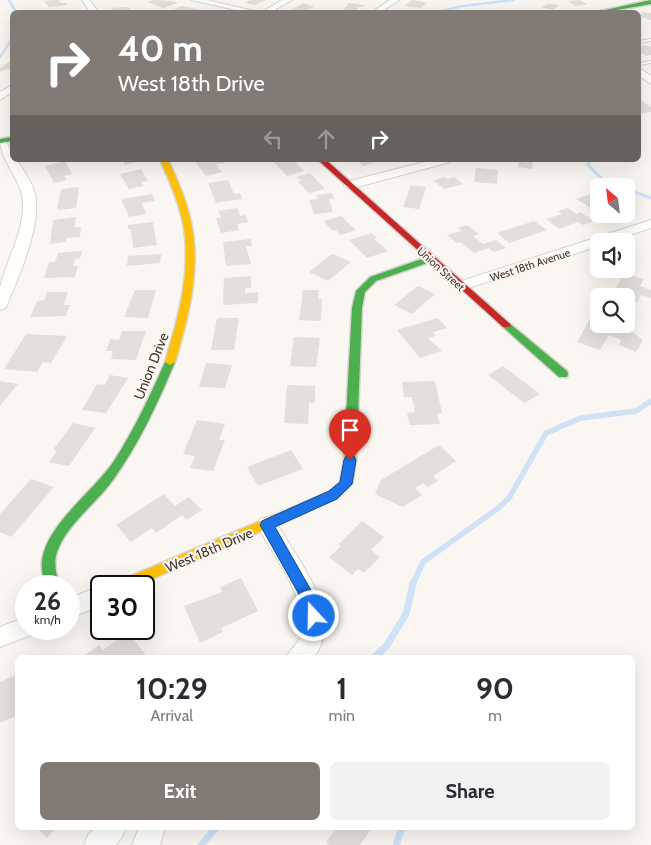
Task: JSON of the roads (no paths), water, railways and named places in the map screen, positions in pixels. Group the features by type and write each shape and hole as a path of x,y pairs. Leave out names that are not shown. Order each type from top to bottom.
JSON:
{"street":[{"path":"195,0 244,10"},
{"path":"270,10 288,0"},
{"path":"379,10 395,0"},
{"path":"647,0 651,2"},
{"path":"609,10 651,2"},
{"path":"4,145 10,157"},
{"path":"0,305 13,277 28,216 29,195 12,162"},
{"name":"Union Drive","path":"49,575 49,555 59,537 110,476 156,400 172,362 190,286 191,250 187,216 182,195 165,162"},
{"name":"Union Street","path":"324,162 460,286 563,374"},
{"path":"350,185 438,162"},
{"name":"West 18th Avenue","path":"625,233 651,224"},
{"name":"West 18th Avenue","path":"460,286 590,245"},
{"name":"West 18th Drive","path":"148,575 333,495 346,484 350,460 357,308 361,291 373,279 430,259"},
{"path":"267,525 307,596 314,616 314,632 306,652 302,655"},
{"path":"0,637 15,631"},
{"path":"98,845 111,830"},
{"path":"146,845 151,830"}],"waterway":[{"path":"9,0 15,10"},
{"path":"447,10 462,6 514,0"},
{"path":"0,57 10,42"},
{"path":"589,162 588,165 601,178"},
{"path":"635,192 651,198"},
{"path":"413,584 423,562 497,509 509,498 546,433 581,418 636,411 651,401"},
{"path":"377,655 387,645 406,614 413,583"},
{"path":"201,845 214,830"},
{"path":"396,845 401,830"}]}
